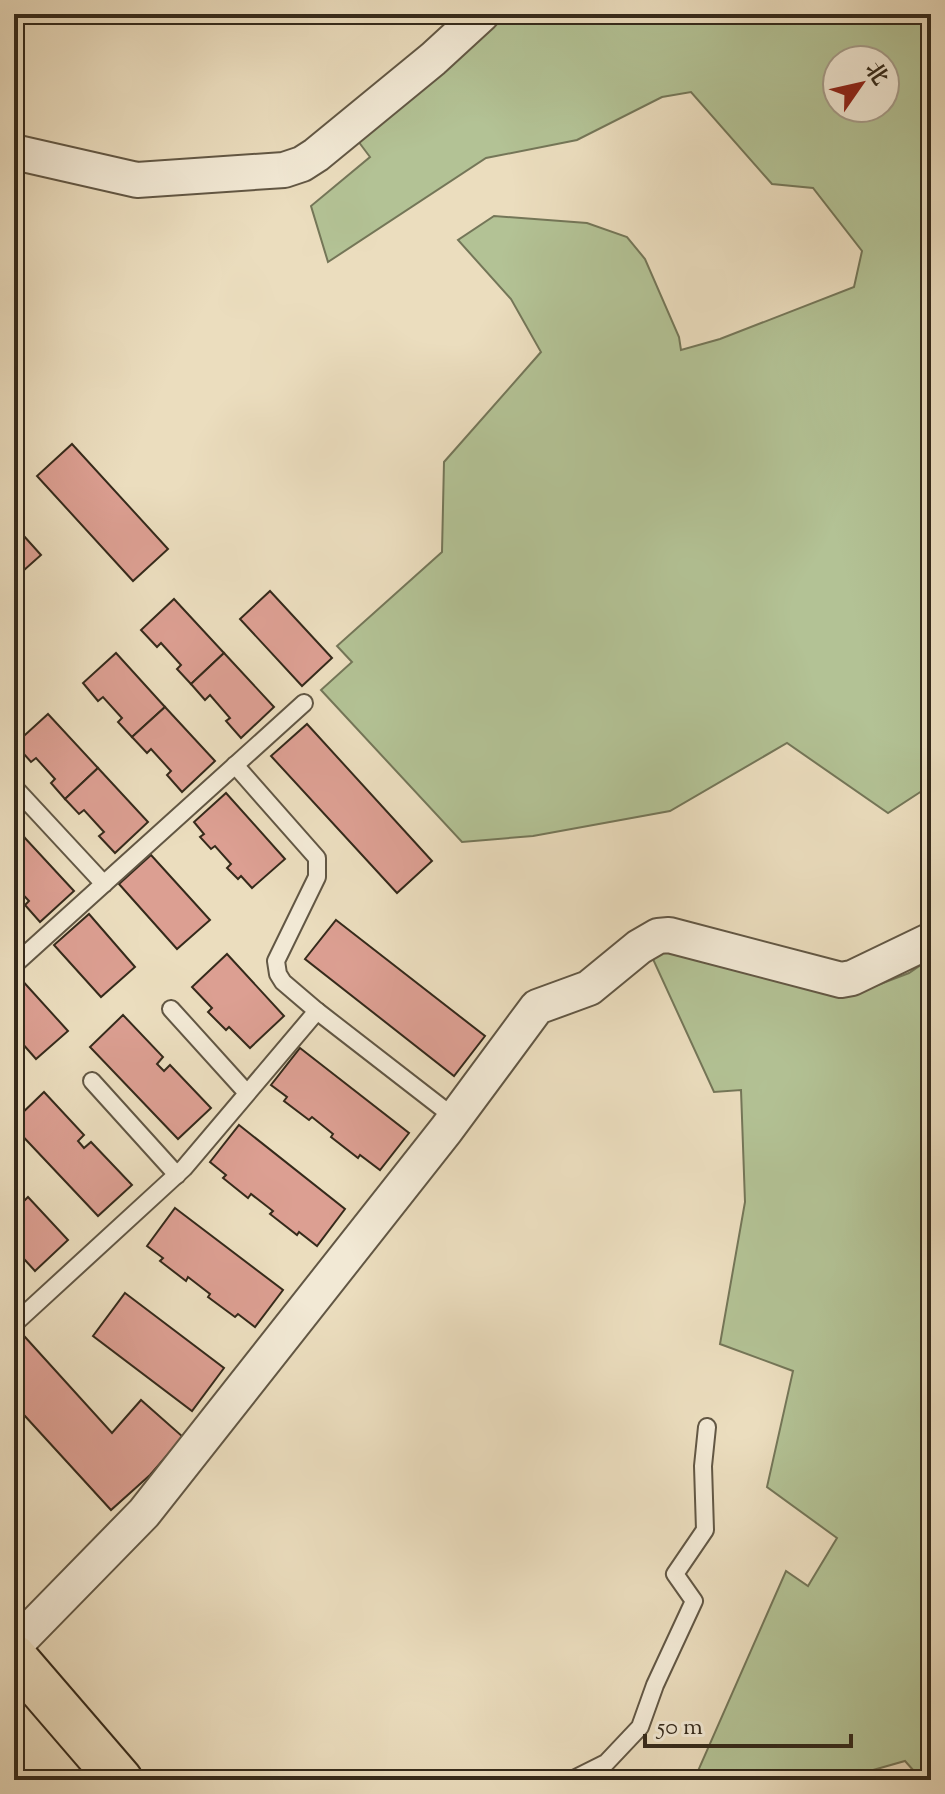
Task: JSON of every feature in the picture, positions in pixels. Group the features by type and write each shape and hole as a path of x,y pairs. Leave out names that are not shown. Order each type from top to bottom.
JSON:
{"main road":[{"path":"14,1657 120,1780"}],"street":[{"path":"14,152 137,180 284,170 316,155 482,14"},
{"path":"14,1646 144,1513 455,1118 537,1007 589,988 639,947 658,936 669,935 841,980 852,978 931,940"}],"lane":[{"path":"14,965 304,703"},
{"path":"235,765 317,858 317,877 276,961 278,974 317,1011 455,1118"},
{"path":"14,787 104,884"},
{"path":"171,1009 247,1093"},
{"path":"14,1324 177,1175 317,1011"},
{"path":"92,1081 177,1175"},
{"path":"572,1780 606,1763 640,1727 655,1685 694,1601 675,1574 705,1530 703,1466 707,1427"}],"green space":[{"path":"497,14 931,14 931,785 888,813 787,743 670,811 533,836 462,842 321,690 352,662 337,646 442,552 444,462 541,352 511,299 458,240 494,216 587,223 627,237 645,259 679,337 681,350 720,339 854,287 862,251 813,188 772,184 691,92 662,97 577,140 486,158 328,262 311,206 370,157 358,141"},
{"path":"664,951 870,988 909,973 931,958 931,1780 922,1780 905,1761 838,1780 694,1780 786,1571 808,1586 837,1538 767,1487 793,1371 720,1344 745,1202 741,1090 714,1092 652,957"}],"building":[{"path":"72,444 168,549 133,581 37,476"},
{"path":"14,525 41,555 14,579"},
{"path":"270,591 332,658 302,686 240,619"},
{"path":"174,599 224,653 191,684 177,669 181,665 161,643 157,647 141,630"},
{"path":"116,653 165,707 132,737 118,722 122,718 103,697 98,701 83,683"},
{"path":"224,653 274,707 241,738 226,721 230,718 210,695 205,700 191,684"},
{"path":"165,707 215,761 182,792 167,775 171,771 151,749 147,753 132,737"},
{"path":"48,714 98,768 65,799 51,783 55,779 36,758 31,762 15,744"},
{"path":"307,724 432,861 397,893 271,756"},
{"path":"98,768 148,822 115,853 99,836 104,832 84,810 79,814 65,799"},
{"path":"226,793 285,859 252,888 241,876 238,879 227,868 231,864 215,846 211,849 200,837 204,834 194,822"},
{"path":"14,827 24,837 14,846"},
{"path":"24,837 74,891 40,922 25,905 29,901 14,885 14,846"},
{"path":"151,855 210,920 177,949 119,884"},
{"path":"89,914 135,967 101,997 54,945"},
{"path":"336,920 485,1036 454,1076 305,959"},
{"path":"227,954 284,1016 250,1048 208,1012 212,1008 192,987"},
{"path":"19,977 68,1031 36,1059 14,1034 14,982"},
{"path":"123,1015 163,1057 157,1064 164,1071 170,1065 211,1108 178,1139 90,1047"},
{"path":"300,1048 409,1133 380,1170 331,1137 333,1134 312,1117 309,1120 284,1101 287,1097 271,1085"},
{"path":"44,1092 84,1135 78,1141 84,1148 91,1142 132,1185 98,1216 14,1127 14,1121"},
{"path":"239,1125 345,1209 317,1246 270,1214 273,1211 251,1194 248,1198 223,1178 226,1175 210,1162"},
{"path":"14,1182 21,1190 15,1195 22,1203 28,1197 68,1240 35,1271 14,1248"},
{"path":"175,1208 283,1290 255,1327 208,1297 210,1294 188,1277 186,1281 160,1261 163,1258 147,1246"},
{"path":"125,1293 224,1368 192,1411 93,1336"},
{"path":"25,1337 112,1433 141,1400 183,1437 150,1475 111,1510 14,1404 14,1348"}]}
